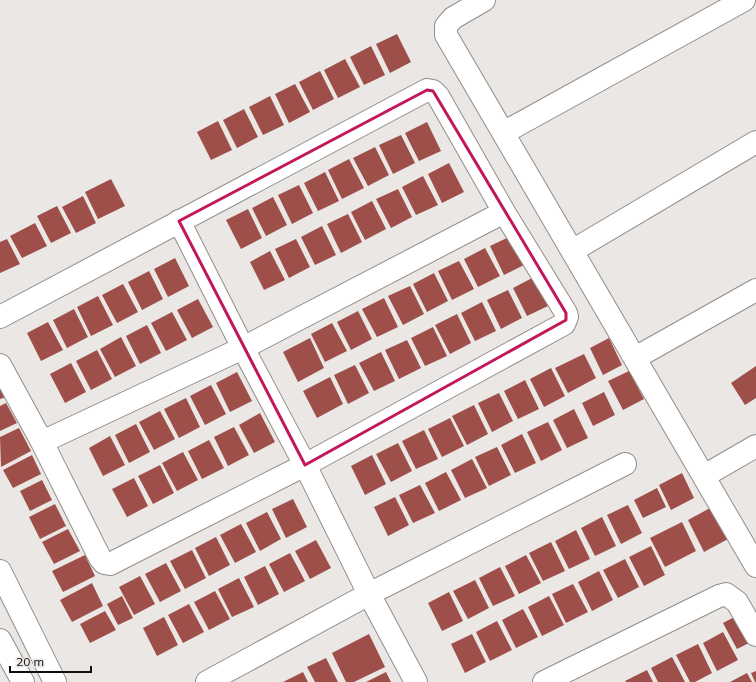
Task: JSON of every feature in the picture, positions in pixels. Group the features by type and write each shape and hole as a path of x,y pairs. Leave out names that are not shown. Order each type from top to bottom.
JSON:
{"street":[{"path":"484,0 453,18 446,26 446,35 756,566"},
{"path":"503,133 744,0"},
{"path":"752,0 756,7"},
{"path":"0,318 179,221 427,90 433,91 438,96 504,212 566,312 567,317 564,324 305,465 110,564 104,563 100,558 42,442 0,365"},
{"path":"572,251 756,142"},
{"path":"42,442 243,348 504,212"},
{"path":"179,221 243,348 305,465 369,594 416,682"},
{"path":"635,358 756,290"},
{"path":"704,476 756,446"},
{"path":"207,682 369,594 625,464"},
{"path":"0,571 55,682"},
{"path":"544,682 719,596 726,594 737,602 756,635"},
{"path":"0,640 23,682"}],"highlighted area":[{"path":"427,90 433,91 566,313 566,320 305,465 179,221"}],"building":[{"path":"397,34 411,62 390,73 376,44"},
{"path":"371,46 385,75 364,85 350,57"},
{"path":"345,59 360,87 338,98 324,70"},
{"path":"320,71 334,99 313,110 299,82"},
{"path":"295,84 310,112 289,123 275,94"},
{"path":"270,96 284,125 263,135 249,107"},
{"path":"244,109 258,137 237,148 223,120"},
{"path":"218,121 232,150 211,160 197,132"},
{"path":"427,122 441,151 419,161 405,133"},
{"path":"401,135 415,163 393,174 379,145"},
{"path":"375,147 389,175 368,186 353,158"},
{"path":"349,159 364,188 342,199 328,170"},
{"path":"449,163 464,192 442,203 428,174"},
{"path":"325,172 339,201 318,211 304,183"},
{"path":"423,176 438,205 416,215 402,187"},
{"path":"111,179 125,206 98,219 85,192"},
{"path":"299,185 313,213 292,224 278,195"},
{"path":"398,189 412,217 391,228 376,199"},
{"path":"83,196 96,223 76,233 62,207"},
{"path":"273,197 287,225 266,236 252,208"},
{"path":"372,201 386,229 365,240 351,212"},
{"path":"57,206 71,233 51,243 37,216"},
{"path":"248,209 262,238 241,249 226,220"},
{"path":"348,214 362,242 341,253 327,224"},
{"path":"35,223 47,246 22,258 10,236"},
{"path":"322,226 336,255 315,265 301,237"},
{"path":"511,236 526,264 504,275 490,246"},
{"path":"7,239 20,264 0,273 0,242"},
{"path":"296,239 310,267 289,278 275,249"},
{"path":"485,248 500,276 478,287 464,259"},
{"path":"270,251 285,280 264,290 250,262"},
{"path":"175,258 189,286 168,297 154,269"},
{"path":"459,261 474,289 452,300 438,271"},
{"path":"149,271 163,299 142,310 128,282"},
{"path":"434,273 448,301 427,312 413,284"},
{"path":"534,277 548,306 527,316 513,288"},
{"path":"123,284 138,312 117,323 102,295"},
{"path":"410,286 424,314 403,325 388,296"},
{"path":"508,290 522,318 501,329 487,300"},
{"path":"98,296 113,325 91,336 77,307"},
{"path":"384,298 398,327 377,337 362,309"},
{"path":"198,299 213,327 192,338 177,310"},
{"path":"482,302 496,331 475,341 461,313"},
{"path":"74,309 88,337 67,348 53,320"},
{"path":"358,311 372,339 351,350 337,322"},
{"path":"172,312 187,340 166,351 151,323"},
{"path":"457,314 471,343 450,354 435,325"},
{"path":"48,322 63,350 41,361 27,333"},
{"path":"332,323 347,351 325,362 311,334"},
{"path":"147,325 161,353 140,364 126,336"},
{"path":"433,327 447,356 425,366 411,338"},
{"path":"121,337 136,366 115,377 100,349"},
{"path":"310,338 324,368 298,382 283,352"},
{"path":"609,338 622,365 603,375 590,348"},
{"path":"407,340 421,368 399,379 385,350"},
{"path":"97,350 112,379 91,390 76,361"},
{"path":"381,352 395,381 374,391 359,363"},
{"path":"584,354 596,378 568,393 555,368"},
{"path":"71,363 86,392 65,403 50,374"},
{"path":"355,365 369,393 348,404 334,375"},
{"path":"756,366 756,398 745,405 731,383"},
{"path":"551,368 565,396 544,407 530,379"},
{"path":"629,371 644,399 623,410 608,381"},
{"path":"237,372 252,401 230,412 216,383"},
{"path":"330,377 343,404 317,418 303,391"},
{"path":"525,380 539,409 518,419 504,391"},
{"path":"211,385 226,414 205,425 190,396"},
{"path":"0,386 6,397 0,399"},
{"path":"604,392 615,415 593,426 582,403"},
{"path":"499,393 513,421 492,432 478,403"},
{"path":"186,398 200,427 179,438 164,409"},
{"path":"6,403 17,423 0,431 0,406"},
{"path":"474,405 488,434 467,445 452,416"},
{"path":"574,409 588,438 567,448 553,420"},
{"path":"160,411 175,439 154,450 139,422"},
{"path":"260,413 275,442 254,453 239,425"},
{"path":"450,418 464,446 442,457 428,429"},
{"path":"548,422 562,450 541,461 527,432"},
{"path":"136,424 150,452 129,463 115,435"},
{"path":"234,427 249,455 228,466 214,437"},
{"path":"19,428 31,451 1,467 0,437"},
{"path":"424,430 438,459 416,469 402,441"},
{"path":"522,434 536,463 515,473 501,445"},
{"path":"110,436 125,465 103,476 89,448"},
{"path":"209,440 224,468 202,479 188,451"},
{"path":"398,443 412,471 391,482 376,454"},
{"path":"497,447 511,475 489,486 475,457"},
{"path":"183,452 198,480 177,491 162,463"},
{"path":"32,455 41,474 13,488 3,470"},
{"path":"372,455 386,484 365,495 351,466"},
{"path":"472,459 487,488 465,498 451,470"},
{"path":"160,465 174,493 153,504 138,476"},
{"path":"446,472 461,500 439,511 425,483"},
{"path":"682,473 694,498 671,510 659,485"},
{"path":"134,478 148,506 127,517 112,489"},
{"path":"42,480 52,500 30,511 20,491"},
{"path":"420,485 435,513 413,523 399,495"},
{"path":"657,488 666,507 643,518 634,500"},
{"path":"395,497 409,525 388,536 374,507"},
{"path":"293,499 307,527 286,538 272,509"},
{"path":"55,504 66,526 40,539 29,517"},
{"path":"628,505 642,533 621,544 607,515"},
{"path":"712,507 728,539 704,552 688,520"},
{"path":"267,512 281,539 260,551 246,523"},
{"path":"602,517 616,546 595,556 581,528"},
{"path":"682,522 696,551 665,567 650,538"},
{"path":"241,524 256,552 235,563 220,535"},
{"path":"68,529 80,551 54,564 42,542"},
{"path":"576,530 590,559 569,569 555,541"},
{"path":"216,537 230,565 209,576 195,548"},
{"path":"316,540 331,568 310,579 295,551"},
{"path":"551,542 565,571 543,581 529,553"},
{"path":"651,546 665,575 644,586 629,557"},
{"path":"192,550 206,578 185,589 170,561"},
{"path":"290,553 305,581 284,592 269,564"},
{"path":"85,555 95,576 63,592 52,571"},
{"path":"526,555 541,583 519,594 505,566"},
{"path":"625,559 639,587 618,598 603,570"},
{"path":"166,563 181,591 160,602 145,574"},
{"path":"265,566 279,594 258,605 244,577"},
{"path":"500,567 515,596 493,606 479,578"},
{"path":"599,571 613,600 592,611 578,582"},
{"path":"140,576 155,604 134,615 119,587"},
{"path":"239,578 254,607 232,617 218,589"},
{"path":"475,580 489,608 468,619 453,591"},
{"path":"92,583 103,606 72,622 60,600"},
{"path":"573,584 588,612 566,623 552,594"},
{"path":"215,591 230,619 209,630 194,602"},
{"path":"449,592 463,621 442,631 428,603"},
{"path":"122,596 133,618 118,625 107,604"},
{"path":"549,596 564,625 542,636 528,607"},
{"path":"189,604 204,632 183,643 168,615"},
{"path":"523,609 538,637 516,648 502,620"},
{"path":"105,611 116,630 90,643 80,624"},
{"path":"740,614 753,641 737,649 723,623"},
{"path":"164,617 178,645 157,656 143,628"},
{"path":"497,621 512,650 490,661 476,632"},
{"path":"723,632 738,660 717,671 703,643"},
{"path":"369,634 385,667 354,682 346,682 332,653"},
{"path":"472,634 486,662 465,673 451,644"},
{"path":"698,644 712,673 695,682 690,682 676,655"},
{"path":"672,657 685,682 658,682 651,668"},
{"path":"326,658 338,682 315,682 307,667"},
{"path":"647,670 653,682 625,681"},
{"path":"756,671 756,682 755,682 751,673"},
{"path":"303,672 308,682 283,682"},
{"path":"386,672 391,682 366,682"},
{"path":"747,673 752,682 730,682"}]}
